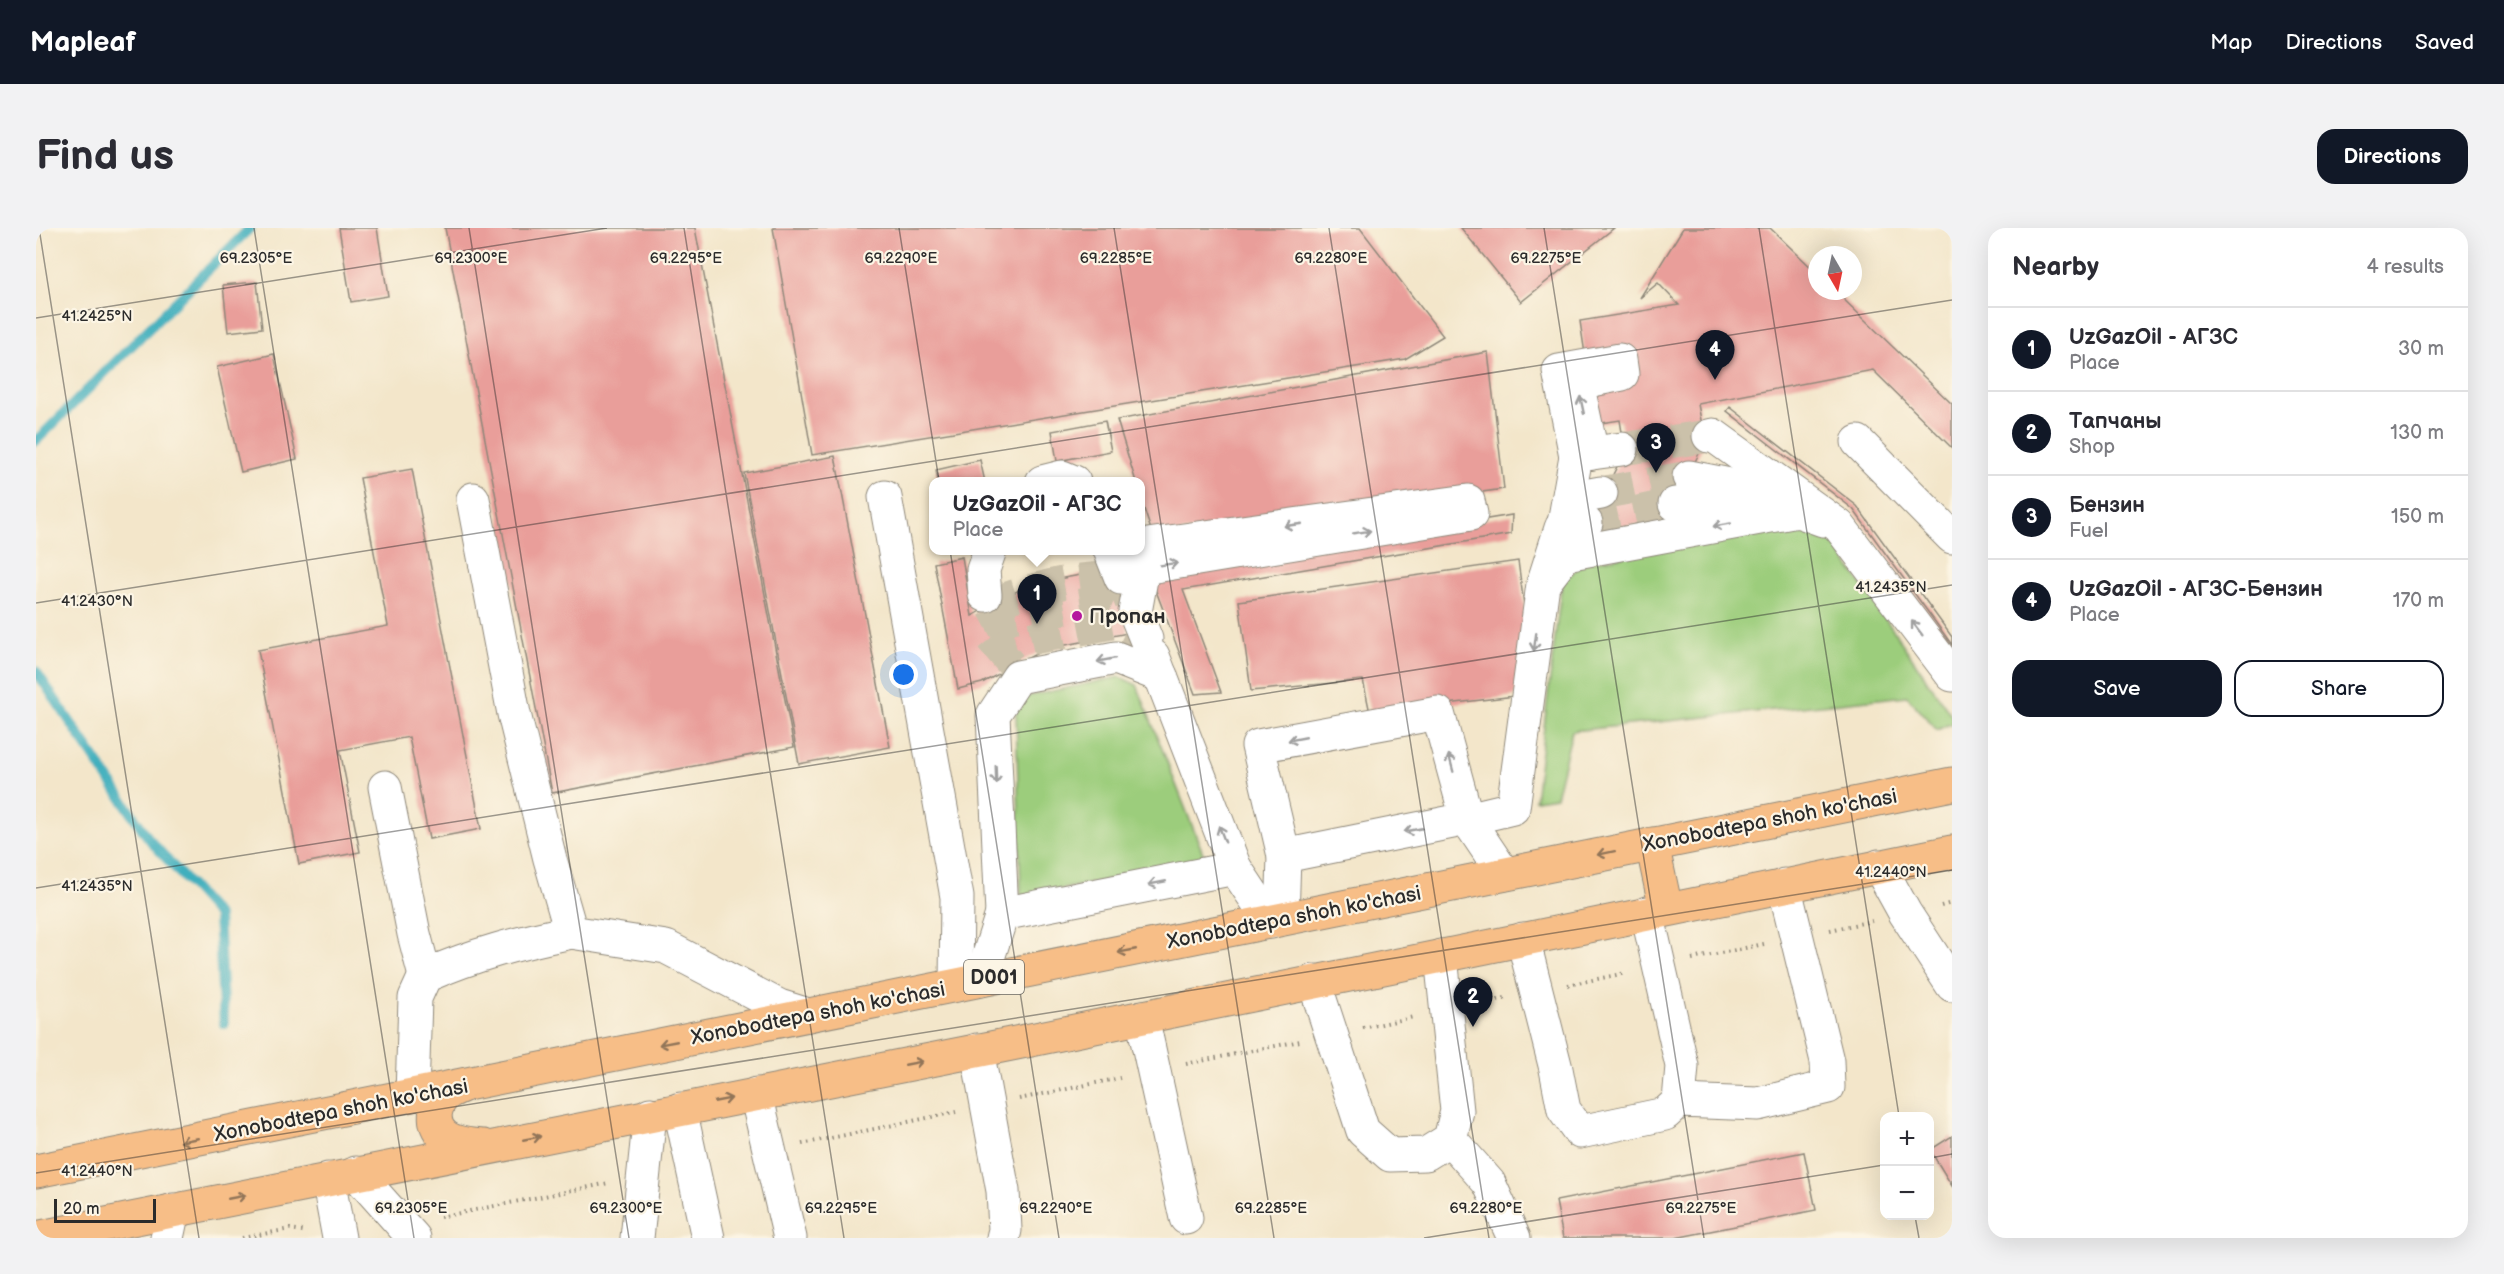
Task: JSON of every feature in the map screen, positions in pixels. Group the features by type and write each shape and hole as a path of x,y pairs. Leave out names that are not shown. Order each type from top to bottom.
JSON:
{"highway":[{"name":"Xonobodtepa shoh ko'chasi","path":"36,1171 1952,784"},
{"path":"1652,844 1657,911"},
{"path":"36,1238 170,1224 342,1176 1142,1017 1952,852"},
{"path":"464,1085 445,1095 435,1113 435,1121 439,1130 446,1137 462,1143 487,1147"}],"lane":[{"path":"1801,499 1694,468 1713,435 1839,526 1952,675"},
{"path":"1857,442 1952,537"},
{"path":"1284,856 1513,808 1543,584 1588,488"},
{"path":"885,497 957,897 968,983"},
{"path":"473,499 514,714 550,859 571,932"},
{"path":"1145,545 1468,501 1471,514 1143,568 1135,612 1142,637 1161,676 1235,868 1277,920"},
{"path":"1543,584 1566,554 1798,511 1839,526"},
{"path":"968,983 1002,914 992,701 1018,677 1116,658 1161,676"},
{"path":"1277,920 1284,856 1258,746 1438,713 1467,819 1504,874"},
{"path":"385,787 414,934 425,976 415,998 412,1095"},
{"path":"1879,866 1905,913 1952,985"},
{"path":"1002,914 1235,868"},
{"path":"1679,1101 1758,1104 1828,1087 1827,1061 1784,885"},
{"path":"1523,939 1564,1110 1580,1132 1665,1114 1679,1101 1682,1066 1659,966 1657,911"},
{"path":"425,976 502,946 571,932 666,947 779,1006 808,1015"},
{"path":"1314,981 1363,1131 1390,1155 1426,1154 1450,1139 1457,1111 1441,956"},
{"path":"1142,1017 1186,1218"},
{"path":"977,1050 1002,1191 1005,1230 1003,1238"},
{"path":"756,1094 790,1238"},
{"path":"638,1238 643,1177 665,1112"},
{"path":"665,1112 708,1238"},
{"path":"1450,1139 1489,1183 1514,1238"},
{"path":"342,1176 409,1231"},
{"path":"339,1238 342,1176"}],"path":[{"path":"770,1151 1537,992 1952,903"},
{"path":"409,1231 643,1177"},
{"path":"242,1238 290,1228 339,1238"}],"green space":[{"path":"1800,525 1827,534 1952,716 1952,723 1937,730 1907,696 1572,731 1556,797 1535,800 1562,582 1584,563"},
{"path":"1120,677 1137,685 1206,861 1021,897 1016,711 1024,697"}],"building":[{"path":"339,228 377,228 388,296 351,302"},
{"path":"445,228 695,228 794,747 552,793"},
{"path":"773,228 1360,228 1443,336 1405,359 812,455"},
{"path":"1461,228 1614,228 1521,302"},
{"path":"1683,228 1770,228 1808,264 1808,300 1844,300 1952,404 1952,448 1873,370 1698,404 1705,442 1665,520 1583,533 1625,451 1620,420 1589,425 1585,354 1580,321 1679,305 1658,283 1640,298"},
{"path":"257,282 262,328 228,332 223,285"},
{"path":"1488,352 1504,489 1153,536 1145,512 1145,477 1134,477 1117,420"},
{"path":"274,354 297,459 241,472 217,367"},
{"path":"1730,407 1857,506 1952,637 1952,645 1853,509 1727,411"},
{"path":"1105,421 1111,451 1057,461 1052,431"},
{"path":"835,456 890,747 799,764 744,473"},
{"path":"980,460 984,477 937,477 936,470"},
{"path":"412,469 481,829 429,839 409,737 340,750 360,852 299,864 258,650 388,626 360,478"},
{"path":"1512,515 1511,534 1183,590 1221,692 1195,694 1150,575"},
{"path":"962,557 972,616 1030,584 1126,567 1128,633 1045,649 982,683 958,689 934,563"},
{"path":"1518,561 1527,627 1515,696 1370,713 1363,680 1251,691 1239,601"},
{"path":"1952,1136 1952,1186 1934,1157 1934,1147"},
{"path":"1804,1152 1816,1210 1675,1238 1563,1238 1556,1201"}],"waterway":[{"path":"36,441 250,228"},
{"path":"36,671 149,839 218,916 224,1024"}],"tunnel":[{"path":"1622,449 1709,436"},
{"path":"1601,493 1689,477"},
{"path":"1586,523 1675,504"},
{"path":"985,606 1052,585 1104,578 1121,578 1131,602"},
{"path":"987,630 1011,617 1107,601 1125,608"},
{"path":"989,661 1012,642 1112,623 1138,635"}],"place":[{"name":"UzGazOil - АГЗС-Бензин","path":"1715,380"},
{"name":"Бензин","path":"1656,473"},
{"name":"Пропан","path":"1077,616"},
{"name":"UzGazOil - АГЗС","path":"1037,624"},
{"name":"Тапчаны","path":"1473,1027"}]}
